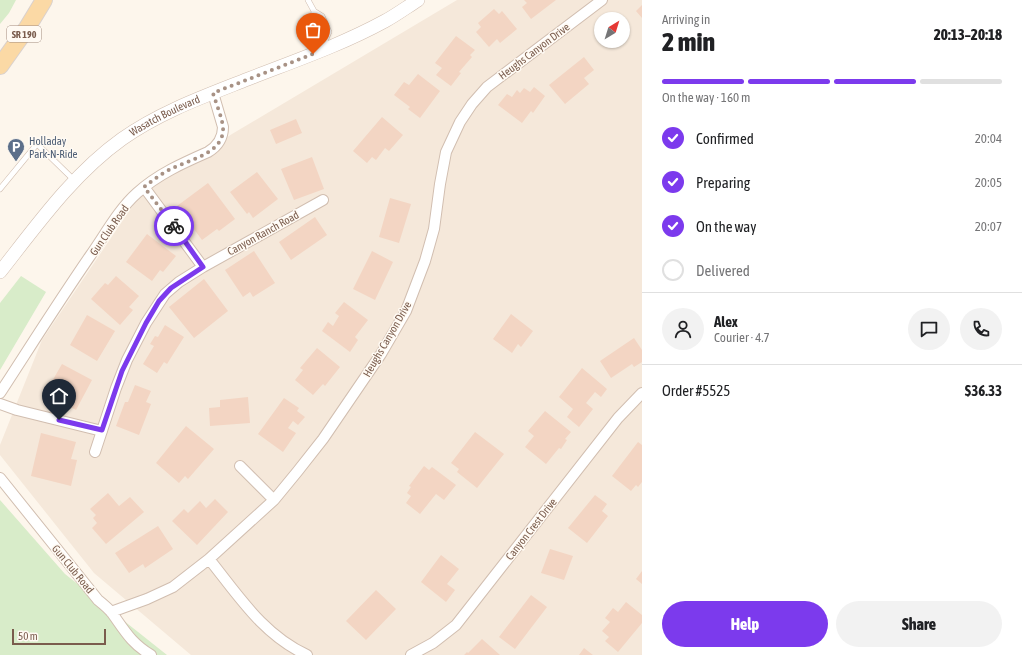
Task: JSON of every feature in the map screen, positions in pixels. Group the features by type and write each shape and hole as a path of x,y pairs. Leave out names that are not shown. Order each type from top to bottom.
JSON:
{"main road":[{"name":"SR 190","path":"0,66 27,28 44,0"}],"street":[{"name":"Wasatch Boulevard","path":"0,272 46,214 88,166 135,130 161,115 385,21 418,0"},
{"name":"Heughs Canyon Drive","path":"111,612 147,599 173,587 209,559 274,500 297,472 323,439 381,354 406,311 425,261 434,229 446,152 460,122 487,87 602,0"},
{"name":"Gun Club Road","path":"0,394 59,302 130,200 144,187 168,171 213,149 220,142 223,126 213,93"},
{"path":"144,187 203,267"},
{"name":"Canyon Ranch Road","path":"95,452 122,371 146,323 159,301 171,288 203,267 323,200"},
{"name":"Canyon Crest Drive","path":"411,655 433,643 456,625 618,418 642,393"},
{"path":"0,404 17,410 102,430"},
{"path":"240,466 274,500"},
{"name":"Gun Club Road","path":"0,478 98,600 111,612 126,635 140,648 151,655"},
{"path":"209,559 266,628 285,644 306,655"}],"lane":[{"path":"308,0 314,11 322,16 329,32 326,45"},
{"path":"314,11 312,20 318,34 326,45"},
{"path":"0,189 37,144 74,181"}],"shaded area":[{"path":"457,0 642,0 642,655 191,655 94,573 0,455 0,445 42,340 140,195 232,134"}],"green space":[{"path":"0,0 16,0 9,13 0,24"},
{"path":"21,276 46,292 0,370 0,303"},
{"path":"0,500 65,574 167,655 0,655"}],"building":[{"path":"524,0 556,0 531,19 522,7 527,3"},
{"path":"642,5 642,18 636,11"},
{"path":"494,9 499,14 502,11 517,29 500,43 497,39 489,47 476,32 481,27 478,23"},
{"path":"456,36 475,50 470,55 472,57 459,72 461,73 451,86 436,75 442,68 435,63"},
{"path":"584,57 594,70 584,78 589,84 565,104 549,85"},
{"path":"418,74 440,91 420,118 408,109 410,107 394,95 404,82 409,85"},
{"path":"534,87 545,96 533,113 531,111 522,123 498,105 507,94 512,97 517,90 520,93 524,88 530,92"},
{"path":"382,117 403,135 389,151 385,148 376,160 372,157 367,163 353,151"},
{"path":"296,119 302,133 276,144 270,130"},
{"path":"312,157 324,189 294,200 281,169"},
{"path":"257,172 278,199 253,218 249,212 247,214 230,192"},
{"path":"208,183 235,219 219,231 217,229 202,240 177,206"},
{"path":"390,198 411,204 399,243 379,237"},
{"path":"315,217 327,235 291,260 279,242"},
{"path":"147,234 176,256 163,272 160,270 152,281 126,262"},
{"path":"254,251 275,283 253,297 250,292 243,297 225,270"},
{"path":"372,251 393,262 375,300 353,289"},
{"path":"116,276 139,296 129,307 133,310 120,325 91,299 105,283 108,285"},
{"path":"204,279 228,311 194,338 169,307"},
{"path":"344,302 368,320 355,337 358,340 350,352 322,331 328,322 333,326 339,316 335,313"},
{"path":"511,314 533,331 521,347 518,344 512,353 493,339"},
{"path":"87,315 115,331 97,361 70,345"},
{"path":"165,325 184,337 167,364 164,362 157,373 143,364 154,346 150,344 155,336 158,337"},
{"path":"634,338 642,350 642,362 634,367 632,364 611,378 600,361"},
{"path":"317,348 340,367 325,386 323,384 313,395 295,380 303,370 300,368"},
{"path":"62,364 92,380 76,410 47,394 53,383 51,383"},
{"path":"582,368 607,389 601,397 595,392 586,403 593,409 579,427 567,417 573,409 559,397"},
{"path":"135,385 151,391 146,402 151,404 139,435 116,426 125,402 128,402"},
{"path":"248,397 250,423 210,426 209,408 220,407 220,400"},
{"path":"284,398 299,408 297,411 305,417 298,425 293,421 288,428 296,433 283,452 258,434"},
{"path":"545,411 571,432 565,439 567,440 561,449 559,448 546,464 525,447 534,436 528,431"},
{"path":"186,426 214,449 188,479 185,476 179,483 156,463"},
{"path":"475,432 504,454 477,488 457,472 459,469 451,463"},
{"path":"41,433 76,442 71,459 77,460 71,486 31,476"},
{"path":"638,442 642,445 642,482 638,487 636,485 631,491 612,476"},
{"path":"424,466 429,470 432,467 456,485 444,500 436,494 420,514 406,503 411,496 407,493 411,487 409,486"},
{"path":"108,493 119,506 130,497 144,512 106,544 92,528 97,523 93,518 96,515 90,509"},
{"path":"595,495 607,504 602,511 608,516 587,543 568,528"},
{"path":"215,499 228,512 197,545 172,521 184,509 188,513 200,501 206,508"},
{"path":"158,526 173,549 145,568 143,564 129,573 115,553"},
{"path":"550,549 573,556 564,580 541,573"},
{"path":"441,555 459,569 447,584 455,590 446,602 421,582"},
{"path":"642,571 642,584 636,579"},
{"path":"376,590 396,609 366,640 346,621"},
{"path":"531,595 547,607 515,649 499,637"},
{"path":"626,602 642,615 642,623 618,652 605,641 609,637 602,631 610,622 605,618 613,608 618,612"},
{"path":"482,639 500,655 464,655 467,652 468,653"},
{"path":"584,648 593,655 579,655"}],"way so far":[{"path":"174,226 144,187 172,168 208,152 220,142 223,126 213,93 313,54"}],"place":[{"name":"Holladay Park-N-Ride","path":"16,162"}],"route":[{"path":"59,420 102,430 122,371 136,340 159,301 171,288 203,267 174,226"}]}
